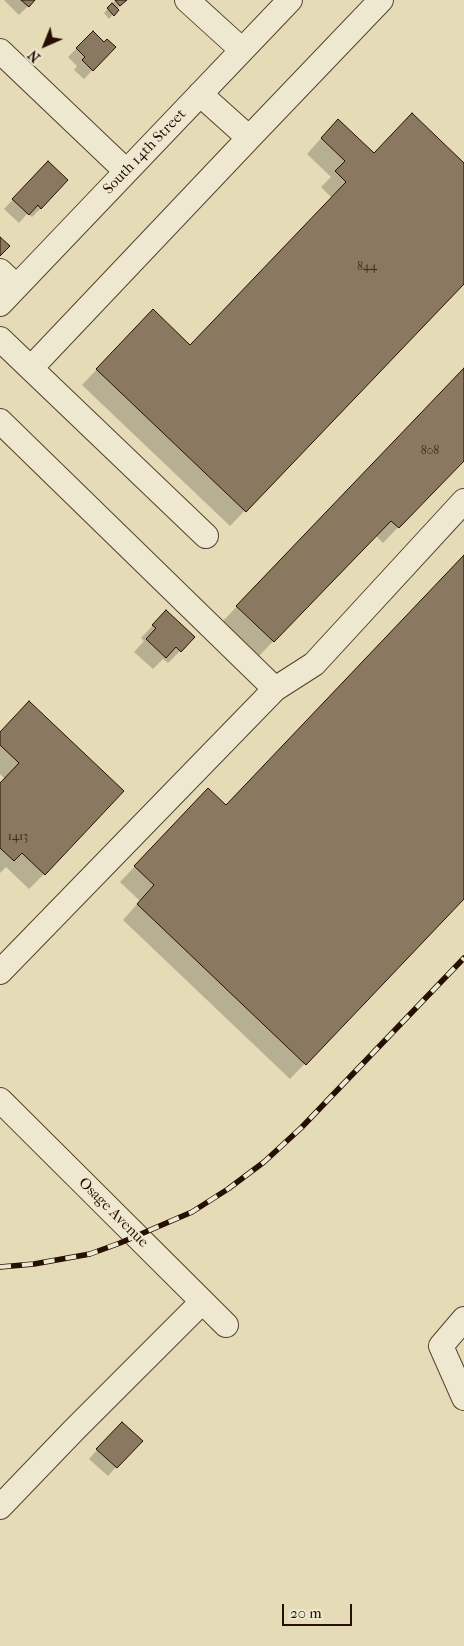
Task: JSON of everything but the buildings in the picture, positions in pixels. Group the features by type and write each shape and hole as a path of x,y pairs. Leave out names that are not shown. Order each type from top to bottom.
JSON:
{"street":[{"path":"187,0 242,50"},
{"name":"South 14th Street","path":"0,304 8,279 126,171 290,0"},
{"path":"31,368 381,0"},
{"path":"0,51 126,171"},
{"path":"200,94 249,138"},
{"path":"0,338 206,536"},
{"path":"0,421 276,689"},
{"path":"0,972 276,689 314,664 464,501"},
{"name":"Osage Avenue","path":"0,1100 226,1325"},
{"path":"0,1507 202,1302"},
{"path":"464,1319 441,1346 464,1398"}],"railway":[{"path":"0,1267 34,1264 90,1254 192,1212 228,1189 264,1162 301,1128 464,958"}]}
